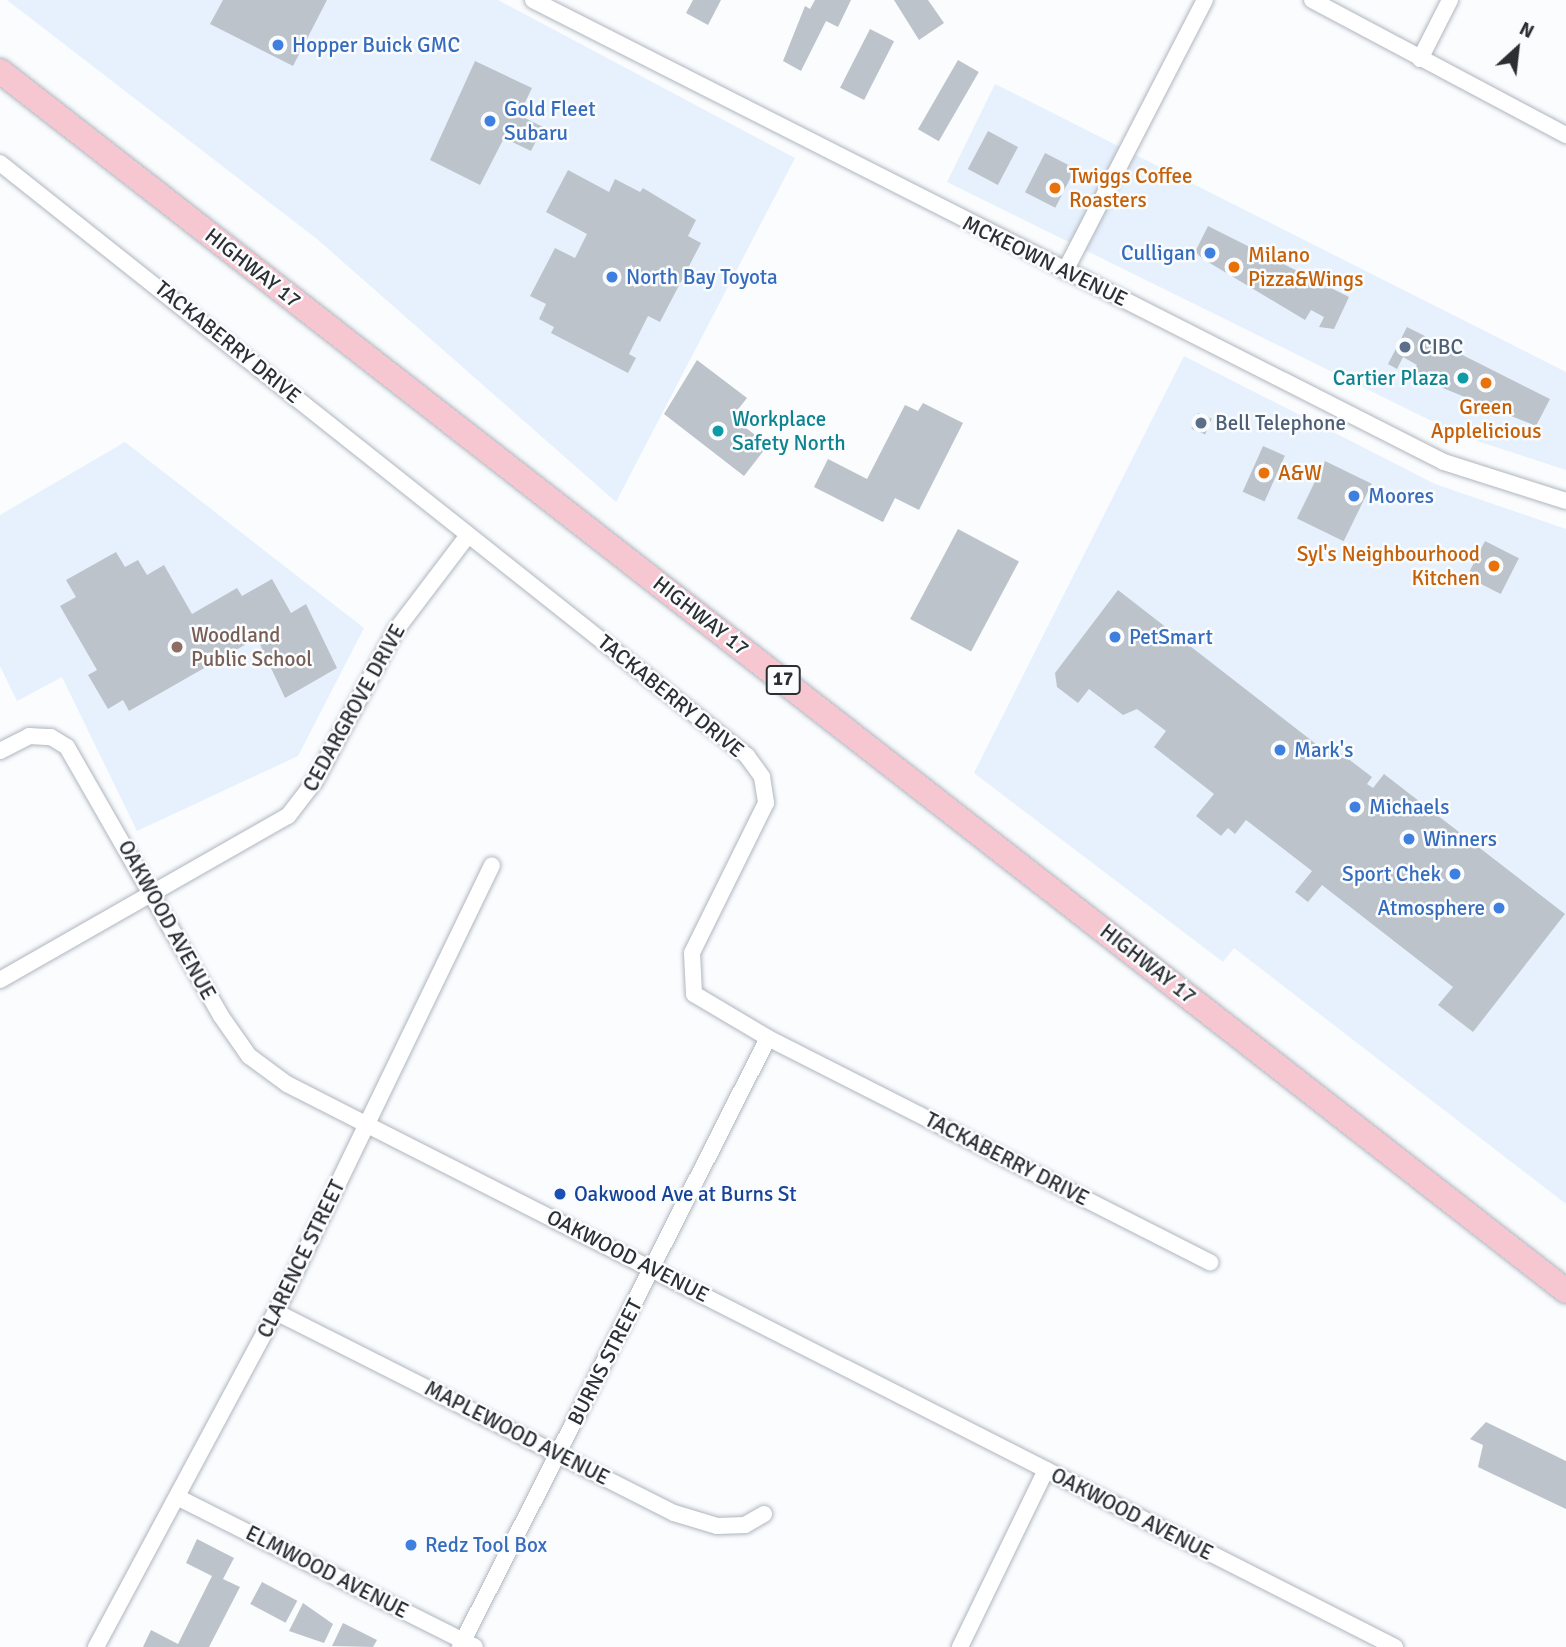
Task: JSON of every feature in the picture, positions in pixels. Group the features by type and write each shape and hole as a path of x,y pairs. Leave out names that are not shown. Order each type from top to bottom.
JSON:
{"highway":[{"name":"HIGHWAY 17","path":"0,71 1566,1291"}],"street":[{"name":"MCKEOWN AVENUE","path":"533,0 1444,462 1566,501"},
{"path":"1065,271 1205,0"},
{"path":"1312,0 1566,135"},
{"path":"1420,59 1450,0"},
{"name":"TACKABERRY DRIVE","path":"0,163 747,756 762,777 761,816 688,966 694,994 768,1038 1210,1262"},
{"name":"CEDARGROVE DRIVE","path":"0,980 148,893 253,839 302,801 396,630 468,535"},
{"name":"OAKWOOD AVENUE","path":"0,751 29,736 51,737 67,747 148,893 249,1056 367,1126 653,1268 1395,1647"},
{"name":"CLARENCE STREET","path":"96,1647 179,1498 275,1312 492,865"},
{"name":"BURNS STREET","path":"466,1645 558,1454 768,1038"},
{"name":"MAPLEWOOD AVENUE","path":"275,1312 701,1523 745,1525 764,1514"},
{"path":"960,1647 1046,1470"},
{"name":"ELMWOOD AVENUE","path":"179,1498 466,1645"}],"shaded area":[{"path":"7,0 498,0 795,158 616,502 317,239"},
{"path":"995,84 1566,372 1566,470 1462,436 947,182"},
{"path":"1184,356 1435,484 1566,529 1566,1204 1234,948 1223,962 974,773"},
{"name":"Woodland Public School","path":"125,442 364,628 298,756 137,831 62,677 17,701 0,666 0,515"}],"building":[{"name":"Hopper Buick GMC","path":"223,0 327,0 293,66 210,24"},
{"path":"693,0 721,0 708,25 686,13"},
{"path":"815,0 851,0 838,27 826,21 801,71 783,61 805,6 810,9"},
{"path":"894,0 928,0 944,23 919,40"},
{"path":"870,29 894,41 864,100 840,88"},
{"path":"958,60 979,72 939,141 918,129"},
{"name":"Gold Fleet Subaru","path":"475,61 532,88 519,115 543,127 531,151 504,138 480,185 430,160"},
{"path":"988,131 1018,147 998,185 968,169"},
{"path":"1045,153 1075,168 1055,208 1025,192"},
{"name":"North Bay Toyota","path":"568,170 609,192 615,179 640,192 643,188 696,220 688,236 701,243 660,322 648,316 629,354 636,358 628,373 551,333 554,327 539,319 546,304 530,296 555,248 575,258 587,234 546,212"},
{"name":"Cartier Plaza","path":"1208,226 1349,297 1334,329 1319,327 1324,317 1311,310 1305,320 1203,259 1195,252"},
{"name":"Cartier Plaza","path":"1407,327 1550,399 1536,426 1411,375 1417,365 1403,357 1397,369 1388,364"},
{"name":"Workplace Safety North","path":"697,360 747,398 732,417 768,445 744,476 664,414"},
{"path":"923,403 963,423 919,510 895,498 883,522 814,487 828,459 867,479 905,405 918,411"},
{"name":"Bell Telephone","path":"1198,413 1212,419 1205,435 1191,429"},
{"path":"1263,446 1285,456 1265,501 1243,492"},
{"path":"1325,461 1372,484 1344,541 1297,519"},
{"path":"958,529 1019,561 971,651 910,619"},
{"path":"1485,541 1519,558 1501,594 1467,577"},
{"path":"116,552 125,567 138,560 147,575 164,565 192,614 237,588 242,596 272,579 291,613 306,604 337,668 285,698 257,638 129,711 123,700 108,709 88,675 97,670 60,606 76,597 66,580"},
{"path":"1118,590 1325,751 1330,745 1372,777 1367,784 1373,788 1384,774 1565,914 1473,1032 1438,1005 1453,987 1322,885 1308,902 1295,892 1312,871 1246,820 1235,834 1228,828 1221,836 1196,816 1214,794 1154,747 1166,731 1137,709 1123,715 1089,689 1078,703 1057,687 1055,673"},
{"path":"1486,1422 1566,1461 1566,1509 1478,1467 1483,1445 1470,1439"},
{"path":"197,1539 234,1558 223,1579 240,1587 209,1647 143,1647 151,1630 178,1644 212,1576 186,1563"},
{"path":"262,1582 297,1601 286,1623 250,1604"},
{"path":"303,1603 333,1624 324,1643 289,1631"},
{"path":"343,1623 377,1640 373,1647 332,1646"}],"place":[{"name":"Hopper Buick GMC","path":"278,45"},
{"name":"Gold Fleet Subaru","path":"490,121"},
{"name":"Twiggs Coffee Roasters","path":"1055,188"},
{"name":"Culligan","path":"1210,253"},
{"name":"Milano Pizza&Wings","path":"1234,267"},
{"name":"North Bay Toyota","path":"612,277"},
{"name":"CIBC","path":"1405,347"},
{"name":"Cartier Plaza","path":"1463,378"},
{"name":"Green Applelicious","path":"1486,383"},
{"name":"Bell Telephone","path":"1201,423"},
{"name":"Workplace Safety North","path":"718,431"},
{"name":"A&W","path":"1264,473"},
{"name":"Moores","path":"1354,496"},
{"name":"Syl's Neighbourhood Kitchen","path":"1494,566"},
{"name":"PetSmart","path":"1115,637"},
{"name":"Woodland Public School","path":"177,647"},
{"name":"Mark's","path":"1280,750"},
{"name":"Michaels","path":"1355,807"},
{"name":"Winners","path":"1409,839"},
{"name":"Sport Chek","path":"1455,874"},
{"name":"Atmosphere","path":"1499,908"},
{"name":"Oakwood Ave at Burns St","path":"560,1194"},
{"name":"Redz Tool Box","path":"411,1545"}]}
